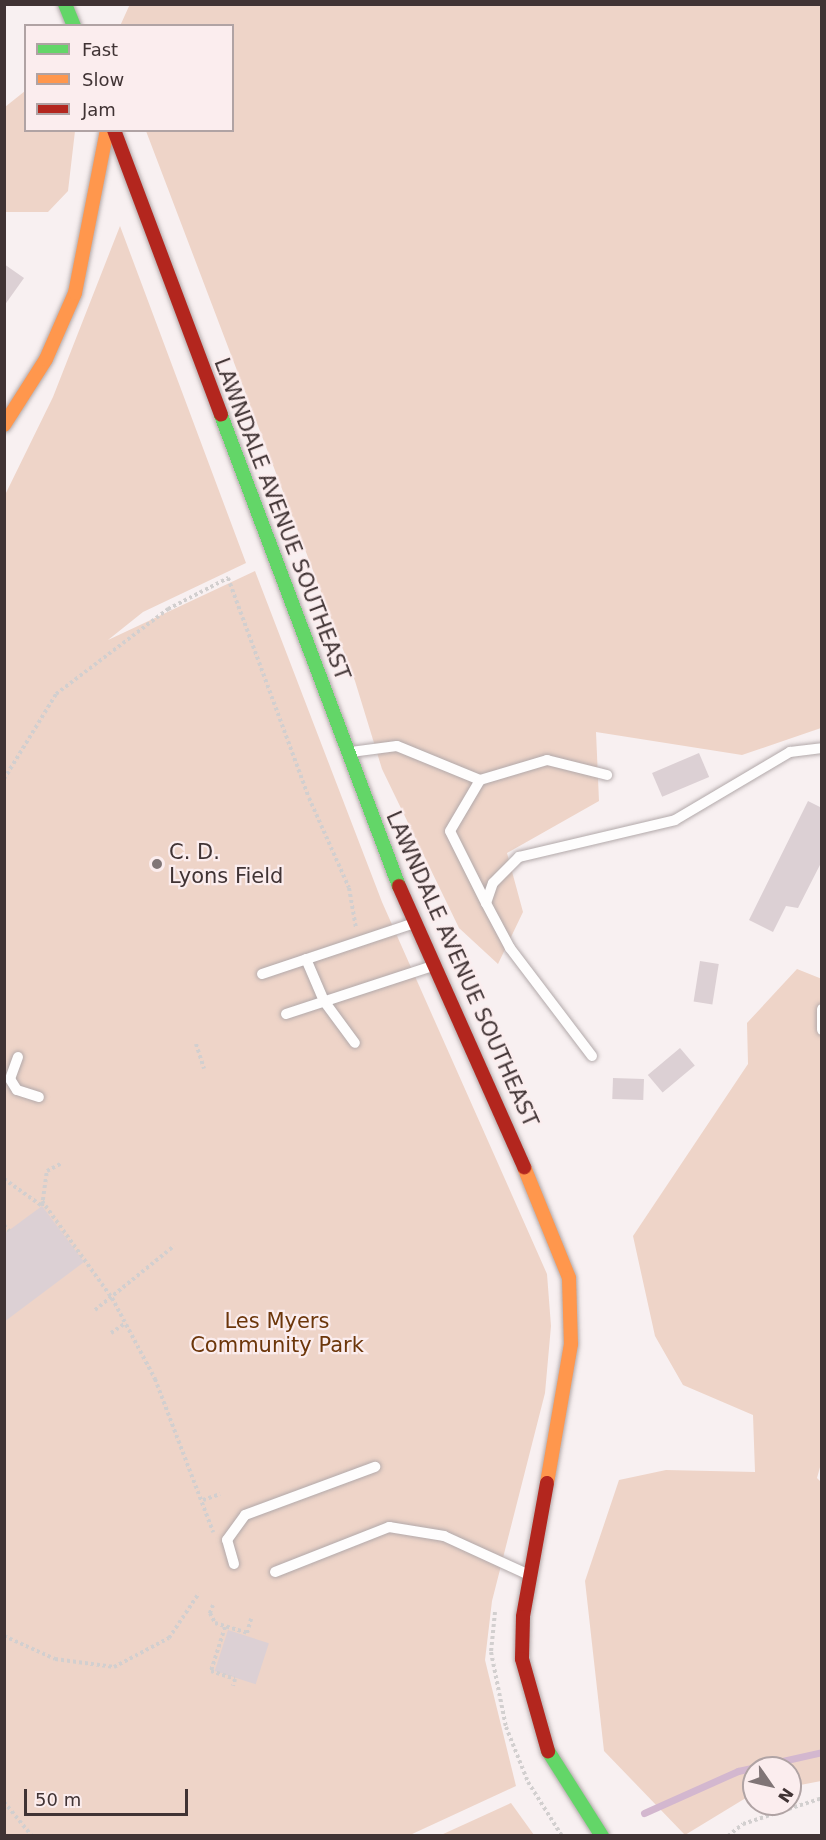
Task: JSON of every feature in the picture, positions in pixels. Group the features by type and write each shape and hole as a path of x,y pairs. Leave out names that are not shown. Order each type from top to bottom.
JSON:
{"street":[{"path":"65,4 73,24"},
{"path":"4,424 46,359 75,293 107,132"},
{"name":"LAWNDALE AVENUE SOUTHEAST","path":"115,132 348,753 415,923 546,1209 569,1278 566,1383 530,1575 522,1659 536,1721 551,1758 602,1836"}],"lane":[{"path":"348,753 397,746 480,780 547,760 607,774"},
{"path":"486,903 493,883 519,857 675,820 790,752 822,748"},
{"path":"480,780 450,831 510,948 592,1056"},
{"path":"262,974 415,923"},
{"path":"306,959 324,1001 355,1043"},
{"path":"286,1014 433,966"},
{"path":"822,1009 822,1030"},
{"path":"18,1058 10,1079 17,1090 39,1097"},
{"path":"234,1564 226,1540 245,1515 375,1467"},
{"path":"275,1572 389,1527 444,1536 530,1575"}],"path":[{"path":"4,779 56,694 168,609 228,578 309,798 349,888 357,933"},
{"path":"196,1044 204,1068"},
{"path":"4,1179 42,1206 47,1171 62,1162"},
{"path":"42,1201 112,1298 126,1323 179,1431 213,1532"},
{"path":"4,1225 9,1231"},
{"path":"95,1310 174,1246"},
{"path":"111,1333 126,1323"},
{"path":"203,1500 220,1494"},
{"path":"4,1636 55,1659 114,1667 169,1638 200,1593"},
{"path":"213,1605 210,1618 225,1627 247,1633 251,1619"},
{"path":"225,1627 211,1671 235,1679 233,1686"},
{"path":"728,1836 743,1824 822,1798"},
{"path":"4,1802 32,1836"}],"green space":[{"path":"130,4 821,5 821,728 742,755 596,732 599,801 507,853 523,912 498,964 459,928 382,769 355,681 146,132 234,132 234,24 121,24"},
{"path":"24,92 24,132 75,132 68,191 48,212 5,212 5,107"},
{"name":"Les Myers Community Park","path":"120,226 246,563 143,612 108,640 255,571 382,902 547,1274 551,1326 545,1393 492,1601 485,1660 516,1786 410,1835 5,1835 4,497 53,397"},
{"path":"797,969 822,979 822,1460 817,1478 822,1483 821,1781 802,1785 802,1756 742,1756 742,1800 685,1835 604,1751 585,1581 619,1480 666,1470 755,1472 753,1415 683,1385 655,1336 633,1236 748,1064 747,1023"},
{"path":"511,1803 534,1835 441,1835"}],"building":[{"path":"4,264 24,278 4,306"},
{"path":"699,753 709,777 662,797 652,773"},
{"path":"808,801 822,808 822,861 798,908 786,906 773,932 749,920"},
{"path":"700,961 719,964 712,1004 694,1001"},
{"path":"680,1048 695,1066 663,1093 648,1075"},
{"path":"613,1078 644,1079 643,1100 612,1099"},
{"path":"42,1206 84,1262 4,1322 4,1234"},
{"path":"228,1630 269,1643 256,1684 215,1671"}],"waterway":[{"path":"644,1813 738,1771 822,1752"}],"traffic: fast":[{"path":"65,4 73,24"},
{"path":"221,415 399,886"},
{"path":"548,1751 602,1836"}],"traffic: slow":[{"path":"4,425 46,359 75,293 107,132"},
{"path":"524,1167 569,1278 571,1344 547,1483"}],"traffic: jam":[{"path":"115,132 221,415"},
{"path":"399,886 524,1167"},
{"path":"547,1483 523,1617 522,1659 548,1751"}],"place":[{"name":"C. D. Lyons Field","path":"157,864"}]}
